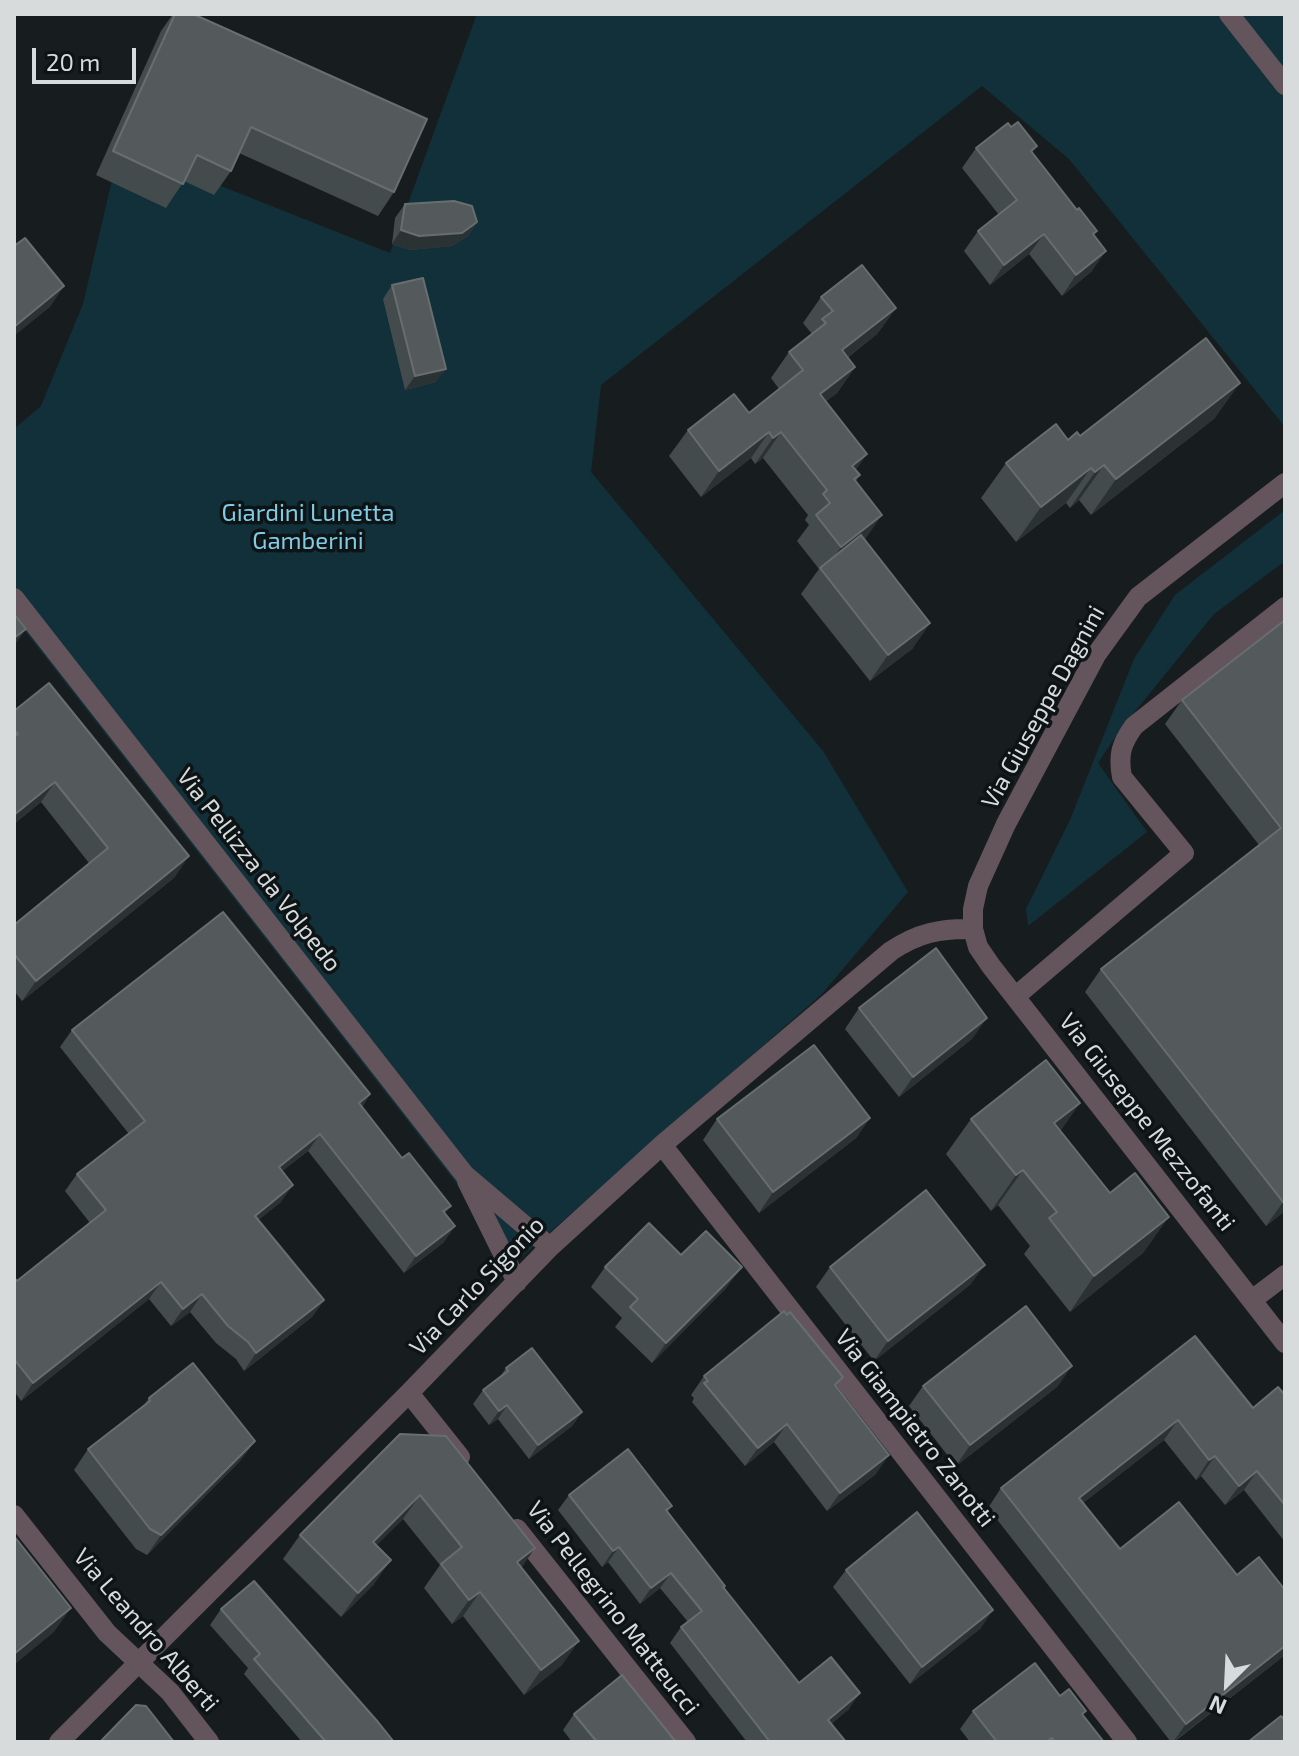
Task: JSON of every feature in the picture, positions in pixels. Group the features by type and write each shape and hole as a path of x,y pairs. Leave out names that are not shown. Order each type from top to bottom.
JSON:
{"street":[{"path":"1229,14 1285,85"},
{"name":"Via Giuseppe Dagnini","path":"973,929 978,886 990,857 1079,686 1115,625 1138,597 1285,483"},
{"name":"Via Pellizza da Volpedo","path":"14,598 464,1174 550,1247"},
{"path":"1016,996 1184,853 1122,777 1120,745 1134,726 1285,607"},
{"name":"Via Giuseppe Mezzofanti","path":"973,929 978,947 1285,1343"},
{"name":"Via Carlo Sigonio","path":"59,1742 409,1393 550,1247 662,1145 891,951 912,938 937,930 973,929"},
{"name":"Via Giampietro Zanotti","path":"662,1145 1127,1742"},
{"name":"Via Pellizza da Volpedo","path":"464,1174 517,1282"},
{"path":"1252,1300 1285,1275"},
{"path":"409,1393 469,1468"},
{"name":"Via Leandro Alberti","path":"14,1515 107,1633 170,1692 209,1742"},
{"name":"Via Pellegrino Matteucci","path":"509,1518 686,1742"}],"green space":[{"name":"Giardini Lunetta Gamberini","path":"477,14 1285,14 1285,427 1069,159 982,86 601,385 591,472 823,751 908,892 821,995 517,1261 14,617 14,429 41,406 83,304 120,146 390,253"},
{"path":"1285,510 1285,561 1214,614 1120,730 1098,763 1147,832 1028,926 1026,909 1070,820 1134,659 1175,595"}],"building":[{"path":"175,14 193,14 427,119 394,192 251,127 231,171 197,155 183,184 113,151"},
{"path":"1018,122 1037,146 1031,151 1097,231 1093,234 1106,251 1076,275 1044,234 1004,265 978,231 1017,200 976,148 1008,123 1011,127"},
{"path":"454,201 472,206 477,222 462,233 419,236 401,230 405,204"},
{"path":"25,238 64,286 14,327 14,246"},
{"path":"862,265 896,308 842,350 855,367 820,394 867,454 852,466 860,475 854,479 882,515 841,547 816,515 830,503 823,494 827,490 781,432 773,438 769,432 719,471 688,430 734,394 749,413 803,370 789,352 826,323 822,319 833,311 821,297"},
{"path":"423,278 446,369 415,376 392,285"},
{"path":"1206,338 1240,383 1116,479 1104,465 1095,472 1091,468 1041,507 1006,463 1056,424 1068,440 1077,432 1080,436"},
{"path":"861,535 930,623 888,655 820,568"},
{"path":"14,614 26,629 14,638"},
{"path":"1285,620 1283,1202 1101,969 1281,828 1182,700"},
{"path":"49,683 189,856 36,981 14,954 14,925 108,848 55,782 14,815 14,737 18,734 14,730 14,711"},
{"path":"223,912 370,1094 359,1103 402,1158 409,1153 451,1206 443,1211 455,1226 416,1256 320,1134 279,1167 293,1185 255,1216 324,1300 256,1353 228,1326 202,1294 183,1309 161,1282 33,1383 14,1359 14,1277 17,1281 106,1210 77,1174 145,1121 72,1030"},
{"path":"936,948 987,1018 913,1077 859,1008"},
{"path":"814,1045 870,1118 773,1192 717,1119"},
{"path":"1046,1060 1080,1103 1054,1123 1110,1193 1135,1173 1169,1217 1094,1276 1049,1218 1057,1212 1023,1170 1016,1175 971,1119"},
{"path":"926,1190 985,1265 888,1341 830,1267"},
{"path":"649,1223 681,1255 706,1231 742,1267 666,1343 630,1307 638,1299 605,1267"},
{"path":"1026,1306 1072,1366 970,1445 923,1386"},
{"path":"784,1311 787,1315 790,1312 843,1377 835,1385 889,1455 840,1493 787,1424 758,1448 704,1383 708,1381 704,1376"},
{"path":"1195,1336 1253,1408 1278,1387 1285,1395 1285,1505 1257,1471 1239,1486 1215,1456 1209,1460 1178,1420 1079,1498 1120,1549 1179,1502 1237,1575 1259,1557 1285,1590 1285,1646 1186,1724 1001,1488"},
{"path":"532,1348 582,1412 538,1445 507,1405 499,1411 483,1390"},
{"path":"193,1363 255,1441 161,1535 150,1529 88,1449"},
{"path":"400,1434 446,1436 535,1548 517,1562 579,1641 541,1670 480,1592 469,1600 441,1564 462,1547 420,1495 373,1542 391,1560 358,1593 300,1535"},
{"path":"628,1449 672,1506 666,1510 799,1683 831,1657 860,1693 828,1720 846,1742 770,1742 681,1627 702,1611 671,1573 651,1588 619,1547 613,1551 569,1495"},
{"path":"917,1512 993,1610 922,1667 846,1570"},
{"path":"14,1536 71,1608 14,1654"},
{"path":"254,1581 394,1742 326,1742 254,1659 260,1654 221,1609"},
{"path":"1035,1663 1060,1696 1069,1689 1086,1711 1082,1714 1104,1742 1055,1742 1052,1738 1046,1742 997,1742 973,1711"},
{"path":"622,1675 676,1742 597,1742 574,1714"},
{"path":"136,1705 146,1706 174,1742 100,1742"},
{"path":"1281,1716 1285,1720 1285,1742 1248,1742"}]}
